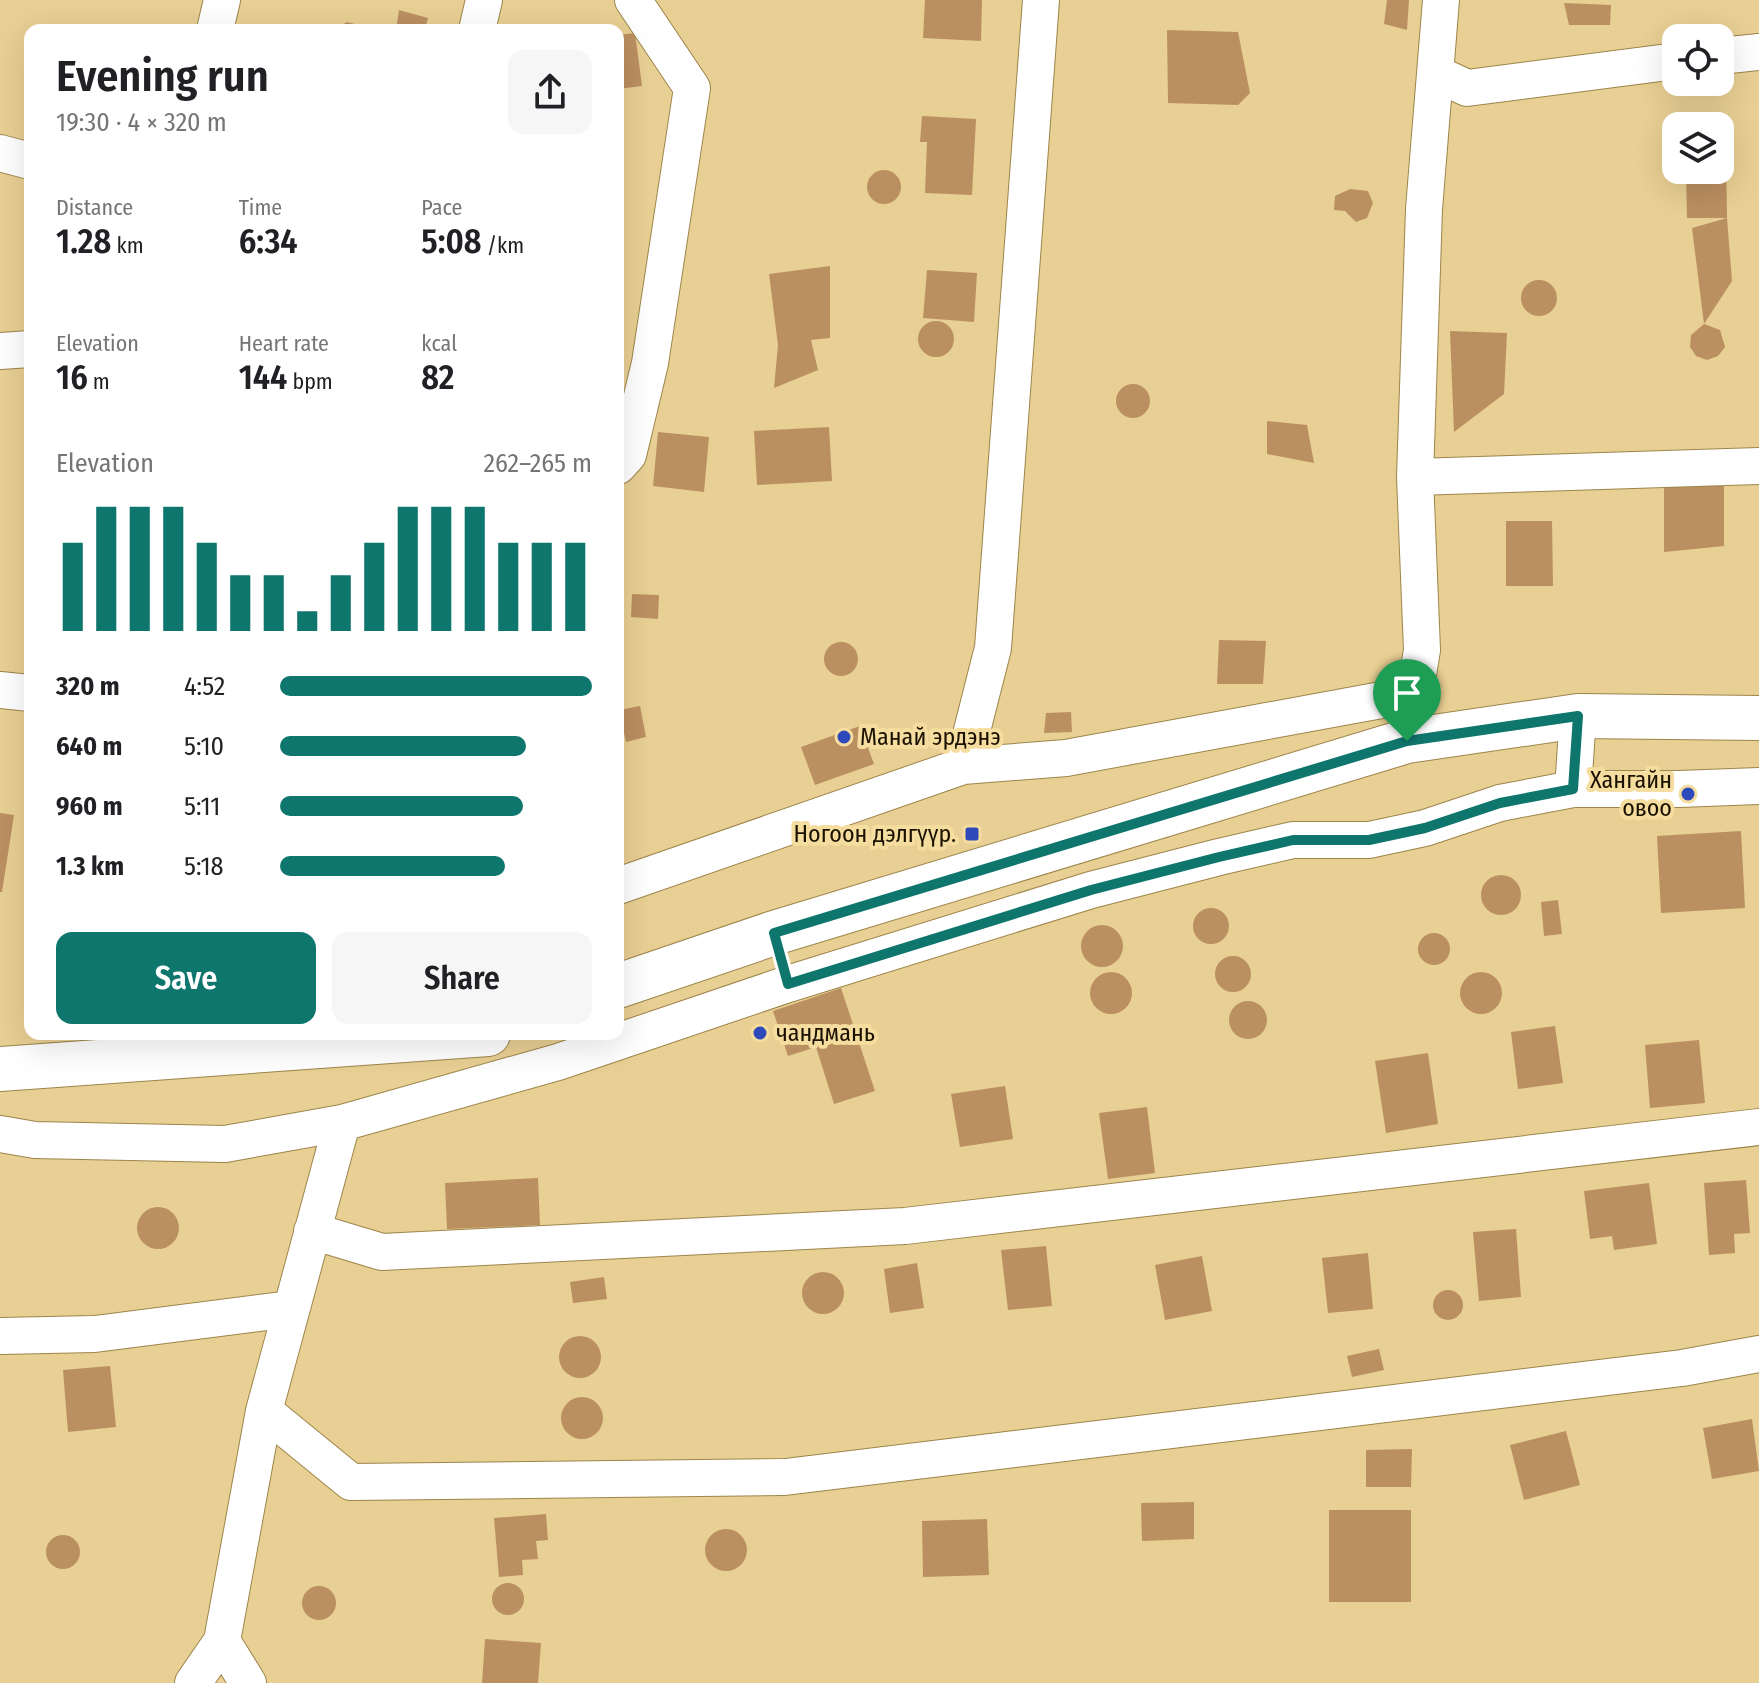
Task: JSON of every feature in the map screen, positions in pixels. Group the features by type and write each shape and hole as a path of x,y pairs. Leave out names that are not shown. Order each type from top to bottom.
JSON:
{"main road":[{"path":"624,984 774,933 1407,741 1578,716 1759,718"},
{"path":"0,1069 404,1040"}],"street":[{"path":"216,24 222,0"},
{"path":"478,24 484,0"},
{"path":"624,459 628,455 650,363 692,88 633,0"},
{"path":"963,766 993,648 1041,0"},
{"path":"1407,741 1422,650 1415,477 1424,209 1441,0"},
{"path":"1734,55 1759,52"},
{"path":"1437,74 1467,88 1662,63"},
{"path":"0,153 24,159"},
{"path":"0,351 24,349"},
{"path":"1415,477 1759,466"},
{"path":"0,690 24,692"},
{"path":"624,884 963,766 1066,758 1414,694"},
{"path":"1573,789 1578,716"},
{"path":"624,1040 788,984 1091,890 1293,840 1369,840 1425,828 1500,803 1573,789 1759,786"},
{"path":"774,933 788,984"},
{"path":"0,1134 35,1140 225,1144 342,1123 558,1062 623,1040"},
{"path":"193,1683 222,1641 264,1411 342,1123"},
{"path":"312,1231 382,1252 905,1226 1759,1127"},
{"path":"0,1336 95,1334 290,1309"},
{"path":"264,1411 351,1482 785,1477 1666,1370 1759,1354"},
{"path":"222,1641 248,1683"}],"building":[{"path":"925,0 982,0 981,41 923,38"},
{"path":"1387,0 1409,0 1407,30 1384,24"},
{"path":"1564,3 1611,5 1610,25 1569,25"},
{"path":"399,10 428,18 426,24 397,24"},
{"path":"1167,30 1238,32 1250,93 1238,105 1168,103"},
{"path":"635,33 642,86 624,88 624,34"},
{"path":"922,116 976,119 972,195 925,193 927,142 920,142"},
{"path":"884,170 896,175 901,187 896,199 884,204 872,199 867,187 872,175"},
{"path":"1686,184 1726,184 1727,218 1687,218"},
{"path":"1350,189 1368,191 1373,203 1367,218 1356,222 1345,211 1334,210 1335,196"},
{"path":"1727,218 1732,281 1704,324 1692,228"},
{"path":"830,266 830,338 811,340 818,370 774,388 778,345 769,274"},
{"path":"927,270 977,273 974,322 923,318"},
{"path":"1539,280 1551,286 1557,298 1551,310 1539,316 1527,310 1521,298 1527,286"},
{"path":"936,321 949,326 954,339 949,352 936,357 923,352 918,339 923,326"},
{"path":"1704,324 1720,330 1725,347 1718,356 1707,360 1696,356 1690,347 1691,335"},
{"path":"1450,331 1507,333 1504,394 1454,432"},
{"path":"1133,384 1145,389 1150,401 1145,413 1133,418 1121,413 1116,401 1121,389"},
{"path":"1267,421 1307,425 1314,463 1267,454"},
{"path":"829,427 832,481 757,485 754,431"},
{"path":"658,432 709,437 704,492 653,486"},
{"path":"1724,470 1724,546 1664,552 1664,476"},
{"path":"1506,521 1552,521 1553,586 1506,586"},
{"path":"632,594 659,595 658,619 631,617"},
{"path":"1219,640 1266,641 1263,684 1217,684"},
{"path":"841,642 853,647 858,659 853,671 841,676 829,671 824,659 829,647"},
{"path":"640,706 646,737 626,742 624,709"},
{"path":"1071,712 1072,732 1044,733 1046,713"},
{"path":"860,726 874,764 815,785 801,747"},
{"path":"0,813 14,815 2,892 0,892"},
{"path":"1741,831 1745,908 1661,913 1657,836"},
{"path":"1501,875 1515,881 1521,895 1515,909 1501,915 1487,909 1481,895 1487,881"},
{"path":"1558,900 1562,934 1544,936 1541,902"},
{"path":"1211,908 1223,914 1229,926 1223,938 1211,944 1199,938 1193,926 1199,914"},
{"path":"1102,925 1117,931 1123,946 1117,961 1102,967 1087,961 1081,946 1087,931"},
{"path":"1434,933 1446,937 1450,949 1446,961 1434,965 1422,961 1418,949 1422,937"},
{"path":"1233,956 1246,961 1251,974 1246,987 1233,992 1220,987 1215,974 1220,961"},
{"path":"1111,972 1126,978 1132,993 1126,1008 1111,1014 1096,1008 1090,993 1096,978"},
{"path":"1481,972 1496,978 1502,993 1496,1008 1481,1014 1466,1008 1460,993 1466,978"},
{"path":"841,988 875,1091 834,1104 816,1047 788,1056 773,1011"},
{"path":"1248,1001 1261,1007 1267,1020 1261,1033 1248,1039 1235,1033 1229,1020 1235,1007"},
{"path":"1555,1026 1563,1083 1518,1089 1511,1032"},
{"path":"1699,1040 1705,1103 1650,1108 1645,1045"},
{"path":"1428,1053 1438,1124 1386,1133 1375,1061"},
{"path":"1005,1086 1013,1139 960,1147 951,1094"},
{"path":"1147,1107 1155,1173 1108,1179 1099,1113"},
{"path":"538,1178 540,1225 447,1229 445,1183"},
{"path":"1746,1180 1750,1233 1734,1234 1735,1253 1709,1255 1704,1183"},
{"path":"1649,1183 1657,1244 1614,1250 1612,1236 1590,1239 1584,1191"},
{"path":"158,1207 173,1213 179,1228 173,1243 158,1249 143,1243 137,1228 143,1213"},
{"path":"1516,1229 1521,1297 1479,1301 1473,1232"},
{"path":"1046,1246 1052,1306 1008,1310 1001,1250"},
{"path":"1368,1253 1373,1309 1328,1313 1322,1258"},
{"path":"1202,1256 1212,1311 1165,1320 1155,1265"},
{"path":"917,1263 924,1308 890,1313 884,1269"},
{"path":"823,1272 838,1278 844,1293 838,1308 823,1314 808,1308 802,1293 808,1278"},
{"path":"604,1277 607,1299 573,1303 570,1282"},
{"path":"1448,1290 1454,1291 1462,1299 1462,1311 1454,1319 1448,1320 1442,1319 1434,1311 1433,1305 1434,1299 1442,1291"},
{"path":"580,1336 595,1342 601,1357 595,1372 580,1378 565,1372 559,1357 565,1342"},
{"path":"1379,1349 1384,1370 1352,1377 1347,1356"},
{"path":"110,1366 116,1427 68,1432 63,1370"},
{"path":"582,1397 597,1403 603,1418 597,1433 582,1439 567,1433 561,1418 567,1403"},
{"path":"1752,1419 1759,1471 1712,1479 1703,1428"},
{"path":"1566,1431 1580,1485 1524,1500 1510,1445"},
{"path":"1412,1449 1411,1487 1366,1487 1366,1450"},
{"path":"1194,1502 1194,1539 1142,1541 1141,1503"},
{"path":"1329,1510 1411,1510 1411,1602 1329,1602"},
{"path":"546,1514 548,1540 536,1541 538,1559 522,1560 523,1575 499,1577 494,1518"},
{"path":"987,1519 989,1575 923,1577 922,1521"},
{"path":"726,1529 741,1535 747,1550 741,1565 726,1571 711,1565 705,1550 711,1535"},
{"path":"63,1535 75,1540 80,1552 75,1564 63,1569 51,1564 46,1552 51,1540"},
{"path":"508,1583 519,1588 524,1599 519,1610 508,1615 497,1610 492,1599 497,1588"},
{"path":"319,1586 331,1591 336,1603 331,1615 319,1620 307,1615 302,1603 307,1591"},
{"path":"485,1639 541,1643 538,1683 482,1683"}],"place":[{"name":"Манай эрдэнэ","path":"844,737"},
{"name":"Хангайн овоо","path":"1688,794"},
{"name":"Ногоон дэлгүүр.","path":"972,834"},
{"name":"чандмань","path":"760,1033"}],"route":[{"path":"1578,716 1573,789 1500,803 1425,828 1369,840 1293,840 1219,857 1091,890 788,984 774,933 1407,741 1578,716"}]}
